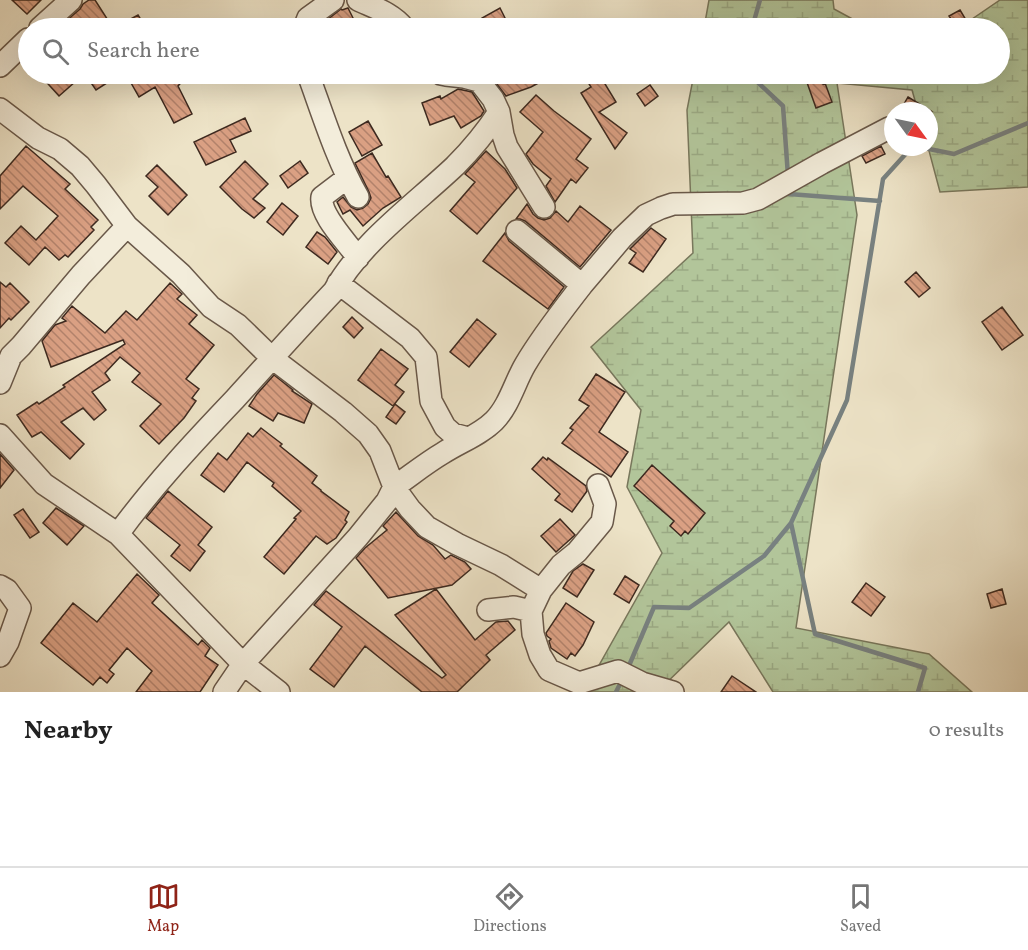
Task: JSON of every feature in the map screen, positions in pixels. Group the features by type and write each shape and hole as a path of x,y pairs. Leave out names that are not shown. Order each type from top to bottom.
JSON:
{"street":[{"path":"51,18 71,0"},
{"path":"308,18 333,0"},
{"path":"358,0 380,9 394,18"},
{"path":"0,66 18,49"},
{"path":"312,84 335,149 358,197"},
{"path":"481,84 493,99 499,112 507,147 544,207"},
{"path":"0,109 38,138 60,149 80,166 127,226 181,274 211,307 238,325 272,358 368,434 380,451 394,487 427,527 501,565 541,590"},
{"path":"118,534 136,508 334,291 358,258 400,214 455,165 483,136 499,112"},
{"path":"224,692 243,664 358,537 387,501 394,487 495,421 502,412 524,367 548,329 622,238 646,215 673,204 742,203 758,199 884,131"},
{"path":"347,178 322,197 321,201 334,227 358,258"},
{"path":"0,383 11,356 127,226"},
{"path":"517,231 582,285"},
{"path":"338,283 410,338 421,351 426,357 431,401 445,427 453,434 468,438"},
{"path":"0,435 44,484 118,534 243,664 279,692"},
{"path":"598,485 605,504 602,522 578,552 561,565 541,590 531,611 533,634 540,655 549,670 579,684 618,671 642,683 673,692"},
{"path":"0,586 7,590 20,608 8,642 0,656"},
{"path":"488,610 514,607 531,611"}],"green space":[{"path":"709,0 833,0 834,9 851,18 706,18"},
{"path":"1000,0 1028,0 1028,187 940,192 930,156 938,156 938,102 915,102 912,90 848,84 1010,84 1010,18 974,18"},
{"path":"692,84 837,84 857,215 796,628 929,654 972,692 773,692 729,622 657,692 584,692 662,553 627,487 641,410 591,347 693,253 687,110"}],"building":[{"path":"12,0 41,0 27,14"},
{"path":"89,0 95,0 107,18 70,18"},
{"path":"348,8 353,18 330,18 341,9"},
{"path":"500,8 505,18 482,18"},
{"path":"960,10 965,18 950,18 949,16"},
{"path":"48,84 73,84 59,96"},
{"path":"92,84 105,84 96,90"},
{"path":"132,84 180,84 178,86 192,114 174,123 155,87 139,97"},
{"path":"497,84 537,84 531,87 506,96"},
{"path":"589,84 605,84 616,102 599,112 627,133 615,149 581,93 591,87"},
{"path":"808,84 825,84 832,102 816,108"},
{"path":"650,85 658,96 645,106 637,94"},
{"path":"458,89 472,92 484,111 481,116 461,128 454,116 430,125 422,103 440,96 441,99"},
{"path":"536,95 591,139 576,159 588,168 576,183 571,179 555,202 546,186 551,179 533,164 526,154 543,132 520,112"},
{"path":"908,97 916,102 905,102"},
{"path":"245,118 251,131 230,140 236,152 206,165 194,142"},
{"path":"368,121 382,145 362,156 349,132"},
{"path":"26,146 70,184 65,189 98,220 91,227 94,230 68,257 65,255 59,260 45,247 29,265 5,243 21,226 36,240 58,216 23,186 0,209 0,176"},
{"path":"881,146 884,152 884,154 866,163 862,156"},
{"path":"486,151 505,169 517,188 477,234 450,211 475,182 465,174"},
{"path":"372,153 401,197 383,208 363,226 350,210 343,214 337,202 343,197 351,207 357,210 368,204 371,198 355,163"},
{"path":"245,161 268,184 253,199 265,208 254,218 220,187"},
{"path":"300,161 308,173 288,188 280,176"},
{"path":"157,165 187,195 168,215 149,196 158,187 146,176"},
{"path":"282,203 298,216 283,235 267,222"},
{"path":"527,204 538,218 544,220 550,218 556,211 568,222 580,206 611,230 580,267 525,221 516,219"},
{"path":"651,228 666,239 643,272 629,263 636,253 630,249"},
{"path":"317,232 325,237 337,252 328,264 306,247"},
{"path":"505,233 509,241 564,287 548,309 483,261"},
{"path":"916,272 930,288 919,297 905,282"},
{"path":"0,282 6,287 10,283 29,302 0,328"},
{"path":"170,283 182,294 177,299 197,315 189,324 214,345 186,379 199,389 192,398 196,401 184,418 159,444 140,426 161,404 132,382 140,373 120,357 105,373 110,380 92,392 106,410 94,420 83,408 61,422 84,444 70,459 41,432 32,437 17,415 65,387 63,385 125,344 123,340 51,367 42,341 55,325 66,321 62,318 72,306 105,333 126,311 137,320"},
{"path":"1002,307 1023,335 1002,350 982,322"},
{"path":"352,317 363,328 354,338 343,327"},
{"path":"477,319 496,334 469,367 450,352"},
{"path":"381,349 408,369 395,385 404,392 393,406 358,380"},
{"path":"596,374 625,392 599,432 628,452 611,477 562,443 573,430 570,428 589,406 579,400"},
{"path":"274,375 312,404 304,423 278,413 273,421 249,406"},
{"path":"395,404 405,412 396,424 386,417"},
{"path":"261,428 317,476 312,483 349,512 345,520 347,522 336,538 327,544 316,536 284,574 264,557 301,511 272,486 274,483 247,462 224,492 201,475 218,453 227,460 248,433 253,437"},
{"path":"0,454 14,470 0,488"},
{"path":"543,457 547,460 548,458 586,486 587,491 572,512 555,500 560,494 532,469"},
{"path":"652,465 705,513 688,534 685,531 681,536 670,526 674,521 634,486"},
{"path":"168,491 212,527 198,545 205,551 190,571 171,556 180,545 146,518"},
{"path":"56,508 84,526 67,545 43,523"},
{"path":"23,509 39,532 30,538 14,515"},
{"path":"396,512 418,536 433,545 445,559 451,555 465,562 471,569 452,585 388,598 356,558 387,530 383,526"},
{"path":"560,519 575,535 556,552 541,536"},
{"path":"583,564 594,570 577,597 563,588 573,571"},
{"path":"137,574 159,595 152,603 198,645 202,640 210,648 205,656 218,665 200,692 136,692 152,671 127,648 109,670 114,674 107,683 100,677 93,685 41,643 73,603 97,622"},
{"path":"625,576 639,585 629,603 614,594"},
{"path":"866,583 885,597 871,616 852,602"},
{"path":"436,589 475,640 496,622 508,621 515,630 486,655 490,660 457,692 422,692 365,646 334,687 310,669 342,627 314,605 326,591 442,678 446,675 395,615"},
{"path":"1002,589 1006,604 991,608 987,594"},
{"path":"566,603 594,622 575,656 571,653 567,659 551,648 549,641 551,639 546,633"},
{"path":"732,676 756,692 721,692"}],"waterway":[{"path":"755,18 760,0"},
{"path":"760,84 783,106 788,176"},
{"path":"938,151 954,154 1028,123"},
{"path":"904,156 883,179 847,400 791,523 815,634 925,668 918,692"},
{"path":"789,190 789,194 880,201"},
{"path":"628,668 654,607 689,608 764,556 791,523"},
{"path":"616,692 623,678"}]}
